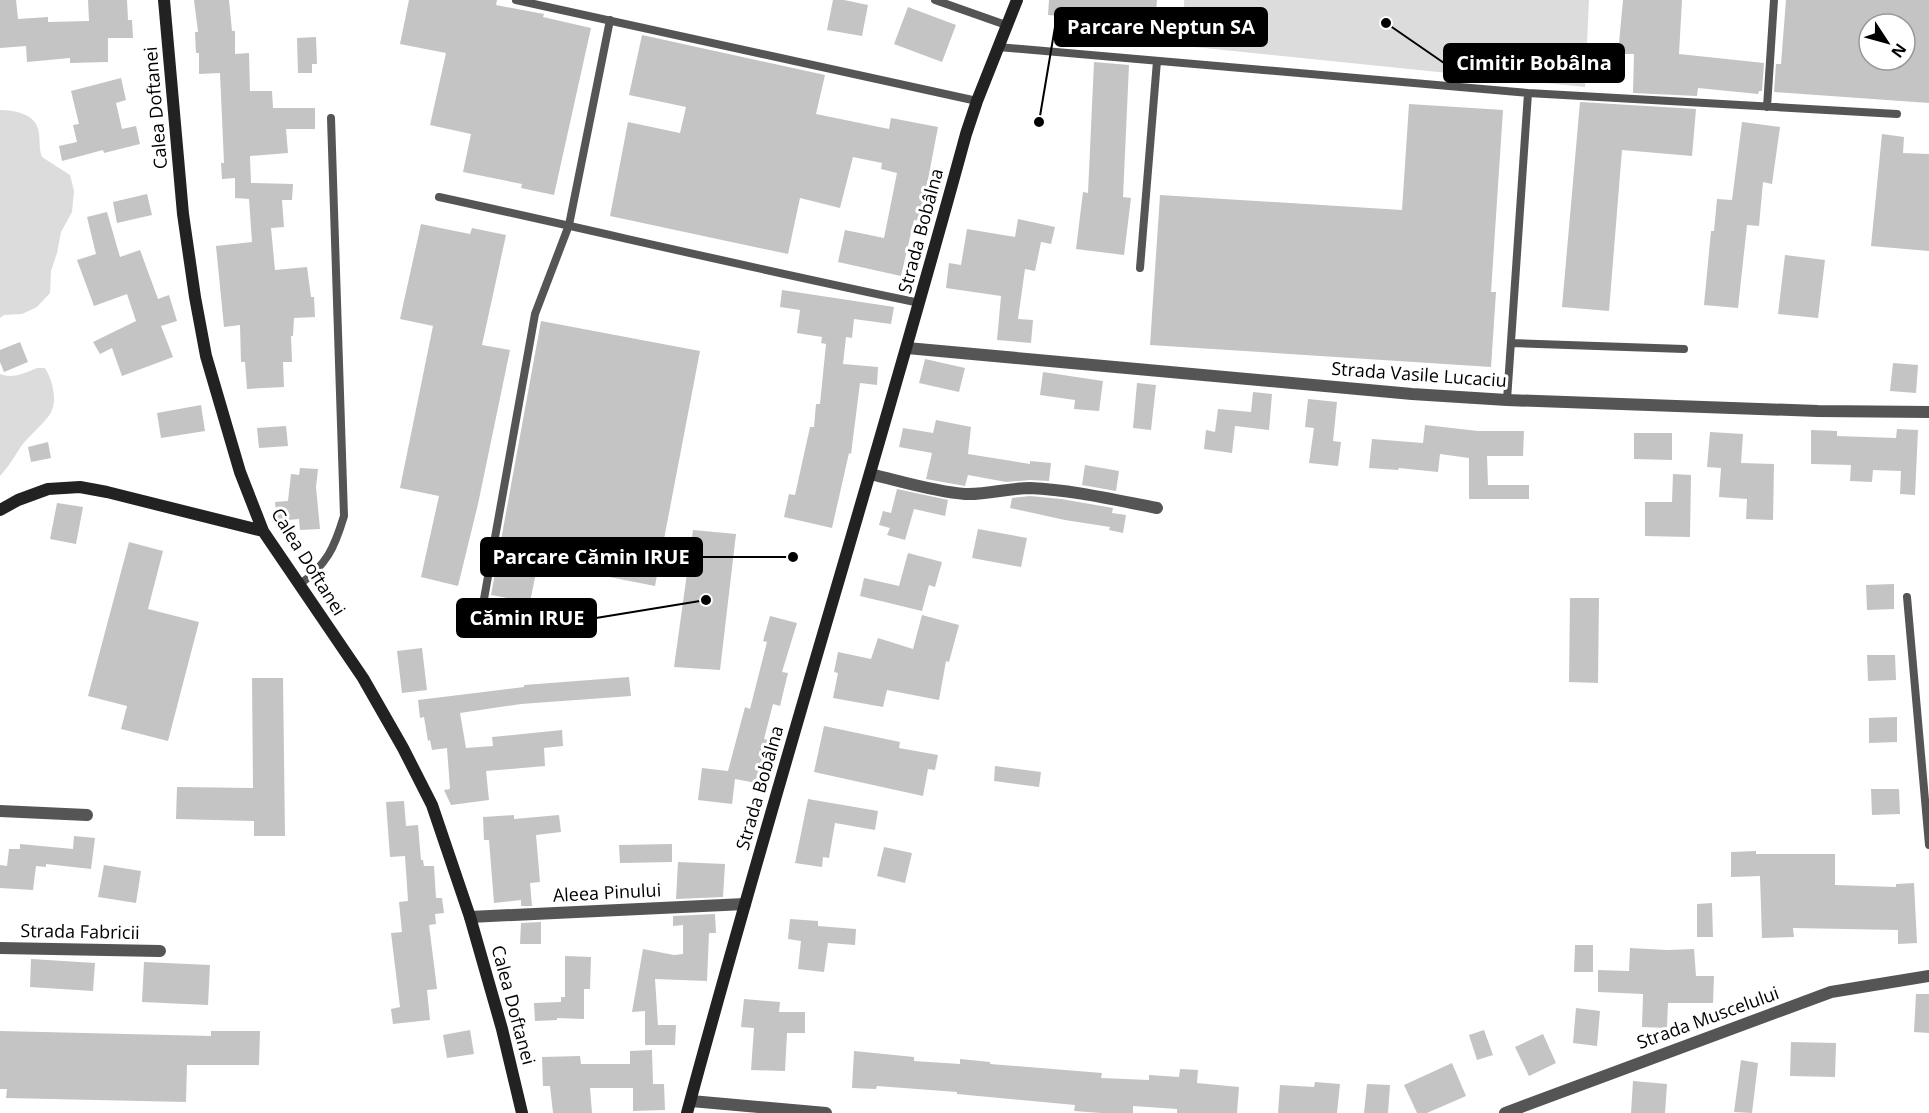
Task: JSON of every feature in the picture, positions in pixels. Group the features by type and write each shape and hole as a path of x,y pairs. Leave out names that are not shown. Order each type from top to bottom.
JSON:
{"main road":[{"name":"Calea Doftanei","path":"164,0 183,214 195,297 206,356 240,472 263,531 363,678 408,757 432,805 470,917 502,1029 522,1113"},
{"name":"Strada Bobâlna","path":"689,1107 977,101 1017,0"},
{"path":"0,510 18,500 48,489 80,488 108,492 263,531"}],"street":[{"name":"Strada Vasile Lucaciu","path":"907,348 1412,394 1507,400 1806,411 1929,411"},
{"path":"870,474 964,494 988,494 1027,488 1046,489 1157,508"},
{"path":"0,810 87,815"},
{"name":"Aleea Pinului","path":"470,917 746,904"},
{"name":"Strada Fabricii","path":"0,948 160,951"},
{"name":"Strada Muscelului","path":"1505,1113 1831,992 1929,976"},
{"path":"689,1107 826,1113"}],"lane":[{"path":"516,0 977,101"},
{"path":"935,0 1006,25"},
{"path":"1767,107 1774,0"},
{"path":"482,610 535,314 569,225 610,21"},
{"path":"998,47 1528,93 1897,114"},
{"path":"1140,268 1156,61"},
{"path":"1507,400 1528,93"},
{"path":"299,585 317,572 335,546 344,516 331,118"},
{"path":"439,197 788,276 920,303"},
{"path":"1511,343 1684,349"},
{"path":"1907,597 1929,845"}],"shaded area":[{"path":"1184,0 1589,0 1585,87 1185,46"},
{"path":"0,110 18,112 34,121 39,133 42,157 70,175 74,191 72,212 61,232 51,271 50,293 37,307 22,314 4,315 0,318"},
{"path":"37,368 45,368 50,379 54,392 51,412 22,445 0,476 0,374 14,376"}],"building":[{"path":"0,0 16,0 18,19 48,17 48,22 89,21 88,0 127,0 128,20 132,20 133,38 108,38 108,62 70,63 70,58 27,62 26,46 0,48"},
{"path":"194,0 229,0 232,31 235,31 235,54 249,53 250,91 272,91 273,108 315,108 315,129 286,129 288,153 250,156 251,183 293,184 292,200 282,200 284,227 271,228 275,270 307,267 311,297 314,297 315,317 294,318 293,336 291,336 292,362 283,362 284,387 247,389 245,362 241,362 240,325 224,327 216,246 252,242 249,199 235,198 235,178 222,179 221,163 224,163 220,73 199,74 199,53 196,53 195,32 198,32"},
{"path":"409,0 497,0 496,5 544,14 543,17 591,28 554,195 521,188 522,184 463,172 471,134 430,125 446,53 400,44"},
{"path":"833,0 868,5 862,36 827,30"},
{"path":"1049,0 1157,0 1155,25 1048,15"},
{"path":"1623,0 1682,0 1679,54 1764,63 1762,91 1758,94 1698,88 1697,96 1633,93 1634,54 1618,54"},
{"path":"1786,0 1929,0 1929,103 1774,92 1776,64 1781,64"},
{"path":"908,7 956,25 942,62 894,44"},
{"path":"642,35 825,75 816,114 889,129 891,118 938,127 920,221 914,220 901,276 838,262 845,230 884,238 897,173 881,169 882,163 853,157 840,208 800,198 788,254 610,216 628,122 680,133 686,107 629,95"},
{"path":"316,37 317,64 312,64 312,73 298,73 297,38"},
{"path":"1094,62 1129,65 1123,197 1131,198 1124,255 1076,249 1083,192 1088,193"},
{"path":"121,78 126,100 116,103 122,129 136,126 140,144 104,153 103,150 62,161 59,146 77,142 73,125 79,124 71,91"},
{"path":"1580,102 1696,109 1692,156 1622,150 1609,311 1562,307"},
{"path":"1409,104 1503,110 1491,292 1496,292 1491,367 1150,345 1160,195 1402,210"},
{"path":"1742,122 1780,127 1772,184 1763,182 1759,226 1747,225 1738,308 1704,305 1711,231 1714,231 1717,199 1732,200"},
{"path":"1882,134 1904,137 1903,153 1929,154 1929,251 1871,246"},
{"path":"147,194 152,215 117,223 113,202"},
{"path":"107,212 120,257 140,250 158,299 169,295 177,321 161,326 173,357 122,376 112,348 100,354 93,342 136,321 127,294 94,306 77,260 96,254 87,217"},
{"path":"1018,219 1055,227 1051,244 1041,242 1035,271 1025,269 1018,319 1033,320 1031,343 997,340 1001,296 946,288 949,263 961,265 967,229 1015,237"},
{"path":"421,224 470,234 472,228 506,235 482,345 510,350 478,504 458,586 421,577 439,496 400,488 433,326 400,319"},
{"path":"1785,255 1825,260 1818,318 1778,314"},
{"path":"782,290 894,307 891,324 854,319 852,338 846,337 843,364 878,367 877,385 860,383 851,454 849,453 832,528 784,517 789,494 795,495 810,427 814,427 816,404 820,404 826,344 821,343 822,337 797,333 800,310 780,307"},
{"path":"541,321 700,351 655,586 538,563 530,602 491,595"},
{"path":"20,342 28,362 4,372 0,362 0,350"},
{"path":"925,359 965,368 959,392 919,383"},
{"path":"1893,363 1918,365 1916,393 1890,391"},
{"path":"1043,372 1103,381 1099,411 1074,409 1075,400 1040,395"},
{"path":"1137,383 1156,385 1151,430 1133,428"},
{"path":"1253,392 1272,394 1269,430 1235,426 1232,453 1204,449 1206,430 1215,432 1218,409 1251,412"},
{"path":"1308,399 1337,402 1333,441 1341,442 1338,466 1309,463 1314,428 1305,427"},
{"path":"201,405 205,431 161,438 157,413"},
{"path":"936,420 971,427 968,454 1030,464 1030,461 1051,463 1049,481 1006,482 968,475 965,486 926,479 932,453 899,447 903,428 933,433"},
{"path":"1425,425 1478,431 1524,431 1523,456 1487,456 1488,485 1529,485 1529,499 1469,499 1469,458 1440,454 1438,472 1369,468 1372,439 1423,443"},
{"path":"286,426 288,446 259,448 257,428"},
{"path":"1897,429 1918,430 1915,495 1900,494 1901,471 1873,470 1872,482 1850,481 1851,465 1811,464 1811,430 1837,431 1837,436 1896,438"},
{"path":"1710,432 1743,434 1741,463 1774,464 1773,520 1746,519 1747,499 1719,497 1721,468 1707,467"},
{"path":"1634,433 1672,433 1672,460 1634,459"},
{"path":"48,442 51,458 31,462 28,447"},
{"path":"1085,465 1119,471 1116,491 1082,485"},
{"path":"300,468 318,469 316,487 320,529 300,530 299,519 277,521 275,502 288,501 291,474 299,475"},
{"path":"1673,474 1691,475 1690,537 1645,536 1645,502 1672,502"},
{"path":"897,489 948,500 945,516 914,509 905,540 887,535 890,528 879,525 883,511 891,513"},
{"path":"1030,496 1113,508 1112,513 1126,515 1123,533 1109,530 1110,527 1010,508 1012,498"},
{"path":"57,503 83,507 76,544 50,539"},
{"path":"978,529 1027,538 1021,567 972,558"},
{"path":"693,530 736,534 720,670 674,667"},
{"path":"129,542 163,551 148,609 199,622 168,741 121,729 127,706 88,696"},
{"path":"908,553 942,562 935,587 929,585 922,611 860,596 864,578 899,586"},
{"path":"1894,584 1894,609 1867,610 1866,585"},
{"path":"1570,598 1599,598 1598,683 1569,682"},
{"path":"922,615 959,625 949,662 946,661 939,700 887,690 883,707 833,698 838,673 834,672 838,652 871,659 878,638 913,649"},
{"path":"770,616 797,623 782,672 788,673 780,706 773,704 764,739 777,742 767,785 735,779 732,804 698,800 702,768 728,771 745,707 750,709 767,642 763,641"},
{"path":"422,648 427,690 402,693 397,651"},
{"path":"1867,655 1895,655 1896,680 1868,681"},
{"path":"629,677 631,696 521,704 460,713 466,748 493,746 492,737 562,730 563,746 544,748 545,766 486,771 489,800 451,805 444,790 450,789 447,748 432,750 424,717 420,718 418,700 524,687 524,685"},
{"path":"252,678 283,678 285,836 254,836 254,821 176,819 177,787 253,788"},
{"path":"1897,717 1897,742 1869,743 1869,718"},
{"path":"824,726 900,742 899,748 938,755 935,770 928,769 923,796 814,772"},
{"path":"995,766 1041,772 1039,787 994,781"},
{"path":"1871,789 1899,789 1900,814 1872,815"},
{"path":"808,799 878,811 875,830 835,823 829,858 823,857 822,867 795,863"},
{"path":"404,801 406,826 418,825 421,860 424,866 434,866 436,898 442,898 444,913 435,914 436,924 429,925 437,989 427,990 430,1020 393,1024 391,1009 400,1007 391,933 402,932 399,902 408,901 405,856 390,857 386,802"},
{"path":"514,815 514,819 559,815 561,832 536,835 540,882 530,883 532,906 521,906 521,900 494,903 489,840 484,840 483,817"},
{"path":"74,836 95,838 91,869 46,864 46,867 36,866 33,890 0,888 0,865 7,866 9,849 20,849 20,844 73,849"},
{"path":"672,844 672,862 620,863 619,845"},
{"path":"884,847 912,853 905,883 877,876"},
{"path":"1756,851 1756,854 1835,854 1835,885 1896,887 1896,884 1914,883 1917,943 1898,944 1898,930 1793,928 1794,937 1762,938 1760,876 1731,877 1731,852"},
{"path":"678,862 725,864 723,897 676,899"},
{"path":"104,865 141,871 136,903 98,897"},
{"path":"1712,903 1713,937 1697,937 1697,904"},
{"path":"715,914 716,933 709,933 707,981 655,979 658,1025 676,1025 675,1045 645,1045 645,1011 632,1012 643,949 674,955 683,954 683,925 673,926 673,916"},
{"path":"790,919 818,921 818,926 856,929 855,945 828,943 824,972 798,969 801,941 788,939"},
{"path":"541,922 541,944 520,944 521,923"},
{"path":"1575,945 1593,945 1593,972 1574,972"},
{"path":"1630,948 1694,949 1696,976 1714,976 1713,1003 1668,1003 1667,1028 1642,1027 1643,994 1598,992 1598,970 1629,971"},
{"path":"565,956 591,957 590,989 584,989 584,1019 557,1018 557,1020 535,1021 534,1003 561,1002 561,997 565,997"},
{"path":"31,959 95,963 93,991 30,987"},
{"path":"144,962 210,965 208,1005 142,1002"},
{"path":"1916,994 1929,994 1929,1033 1914,1032"},
{"path":"744,999 780,1002 779,1012 805,1012 805,1033 787,1033 785,1071 751,1070 754,1028 741,1027"},
{"path":"1576,1008 1600,1011 1597,1046 1573,1043"},
{"path":"470,1030 474,1054 447,1058 443,1035"},
{"path":"1484,1030 1493,1055 1477,1060 1469,1035"},
{"path":"0,1031 211,1036 211,1031 260,1031 259,1065 187,1065 186,1102 6,1098 7,1089 0,1089"},
{"path":"1543,1034 1556,1063 1529,1076 1515,1047"},
{"path":"1791,1042 1836,1043 1835,1077 1790,1076"},
{"path":"652,1050 653,1084 664,1084 665,1110 633,1111 633,1088 590,1088 592,1113 553,1113 550,1086 543,1086 542,1057 580,1056 581,1064 630,1064 630,1051"},
{"path":"854,1051 914,1057 914,1061 960,1064 960,1059 990,1062 990,1064 1102,1073 1101,1078 1149,1080 1149,1075 1179,1077 1180,1069 1198,1070 1197,1083 1239,1087 1237,1113 1177,1113 1177,1109 1133,1106 1133,1113 1101,1113 1074,1111 1075,1105 957,1094 957,1092 877,1086 876,1089 852,1088"},
{"path":"1741,1060 1758,1063 1752,1113 1734,1112"},
{"path":"1452,1063 1466,1096 1427,1113 1417,1113 1404,1085"},
{"path":"1633,1081 1667,1084 1665,1113 1631,1113"},
{"path":"1315,1082 1340,1084 1337,1113 1278,1113 1280,1085 1314,1087"},
{"path":"1367,1084 1390,1085 1388,1113 1364,1113"}],"place":[{"name":"Cimitir Bobâlna","path":"1386,23"},
{"name":"Parcare Neptun SA","path":"1039,122"},
{"name":"Parcare Cămin IRUE","path":"793,557"},
{"name":"Cămin IRUE","path":"706,600"}]}
